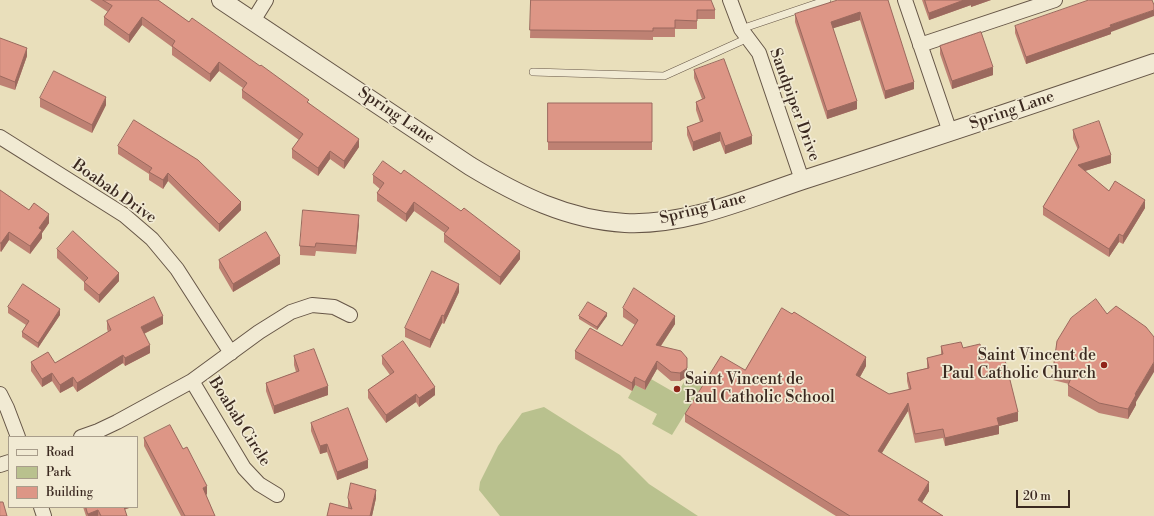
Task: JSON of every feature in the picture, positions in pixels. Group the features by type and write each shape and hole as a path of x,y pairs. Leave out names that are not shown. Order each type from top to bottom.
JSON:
{"street":[{"name":"Spring Lane","path":"221,0 477,170 532,200 568,213 610,222 658,222 706,212 1154,63"},
{"path":"253,21 266,0"},
{"name":"Sandpiper Drive","path":"730,0 745,34 759,53 802,180"},
{"path":"905,0 950,132"},
{"path":"920,45 1036,3 1055,0"},
{"name":"Boabab Drive","path":"0,137 124,215 152,239 177,269 231,353"},
{"path":"84,436 117,422 192,381 259,332 291,312 312,304 334,306 350,315"},
{"name":"Boabab Circle","path":"192,381 244,468 258,484 277,495"},
{"path":"0,394 18,436"}],"lane":[{"path":"533,72 664,76 745,34 827,0"}],"green space":[{"path":"687,377 702,386 672,435 652,424 657,414 628,398 635,385 645,390 651,379 677,394"},
{"path":"544,407 620,455 649,484 698,516 500,516 479,490 480,482 498,446 522,413"}],"building":[{"path":"103,0 158,0 189,22 192,18 260,66 261,65 309,100 307,102 359,139 344,161 330,151 318,168 292,149 303,134 242,90 247,83 219,62 210,74 172,46 175,41 142,17 129,35 104,17 112,6"},
{"path":"531,0 711,0 715,10 697,10 697,21 675,20 675,28 653,28 653,31 530,30"},
{"path":"838,0 888,0 914,82 885,91 860,12 831,22 857,101 827,111 795,14"},
{"path":"925,0 964,0 929,13"},
{"path":"1089,0 1152,0 1154,10 1026,57 1015,26"},
{"path":"981,32 993,67 952,81 940,46"},
{"path":"0,38 27,48 15,82 0,76"},
{"path":"724,59 752,136 725,146 720,132 693,142 687,127 703,121 696,102 705,98 694,70"},
{"path":"54,71 106,97 92,125 40,98"},
{"path":"548,103 652,103 652,142 548,142"},
{"path":"134,120 198,160 241,202 219,224 168,173 163,180 149,172 152,168 118,146"},
{"path":"1099,121 1111,155 1078,165 1109,191 1115,181 1145,200 1123,236 1119,234 1109,249 1043,207 1079,147 1073,130"},
{"path":"383,161 401,174 404,170 461,211 464,208 520,251 500,277 444,234 449,228 414,202 406,214 377,193 384,183 373,175"},
{"path":"0,190 29,210 34,203 49,214 39,228 42,230 30,246 9,232 0,243"},
{"path":"303,210 359,215 356,246 316,243 315,247 300,246"},
{"path":"73,231 119,273 99,295 84,282 88,278 57,249"},
{"path":"266,232 280,256 233,284 219,260"},
{"path":"432,271 459,284 444,316 442,315 430,340 405,328"},
{"path":"23,284 60,309 38,343 22,332 29,321 8,307"},
{"path":"634,288 675,316 656,345 681,351 687,358 687,368 680,373 671,372 657,361 645,382 635,377 632,383 575,351 590,328 622,346 638,320 623,308"},
{"path":"154,297 163,316 141,327 150,345 125,358 123,355 77,383 73,377 60,385 52,373 42,379 31,362 48,352 55,363 111,330 107,321"},
{"name":"Saint Vincent de Paul Catholic Church","path":"1096,299 1107,314 1116,306 1146,327 1154,337 1154,362 1128,409 1099,403 1068,385 1073,374 1053,370 1057,341 1071,318"},
{"path":"588,302 607,313 597,327 579,316"},
{"path":"782,308 792,314 794,312 866,357 856,375 889,394 911,389 907,373 929,368 927,358 943,354 941,346 961,342 963,348 980,344 983,357 1003,352 1018,412 997,418 999,425 945,438 943,429 915,434 908,403 878,451 929,482 918,500 943,516 850,516 685,414 721,356 745,370"},
{"path":"403,341 435,387 419,398 416,394 386,415 368,390 394,372 382,356"},
{"path":"314,349 328,386 274,406 266,383 299,371 294,356"},
{"path":"348,408 368,460 337,472 327,444 320,446 311,423"},
{"path":"170,425 183,449 187,447 207,486 203,488 215,516 185,516 144,438"},
{"path":"351,483 376,490 370,516 327,516 330,503 352,509 348,498"},
{"path":"0,502 3,502 7,516 0,516"},
{"path":"86,508 124,508 127,516 101,516 98,510 88,514"}],"place":[{"name":"Saint Vincent de Paul Catholic Church","path":"1104,365"},
{"name":"Saint Vincent de Paul Catholic School","path":"677,389"}]}
